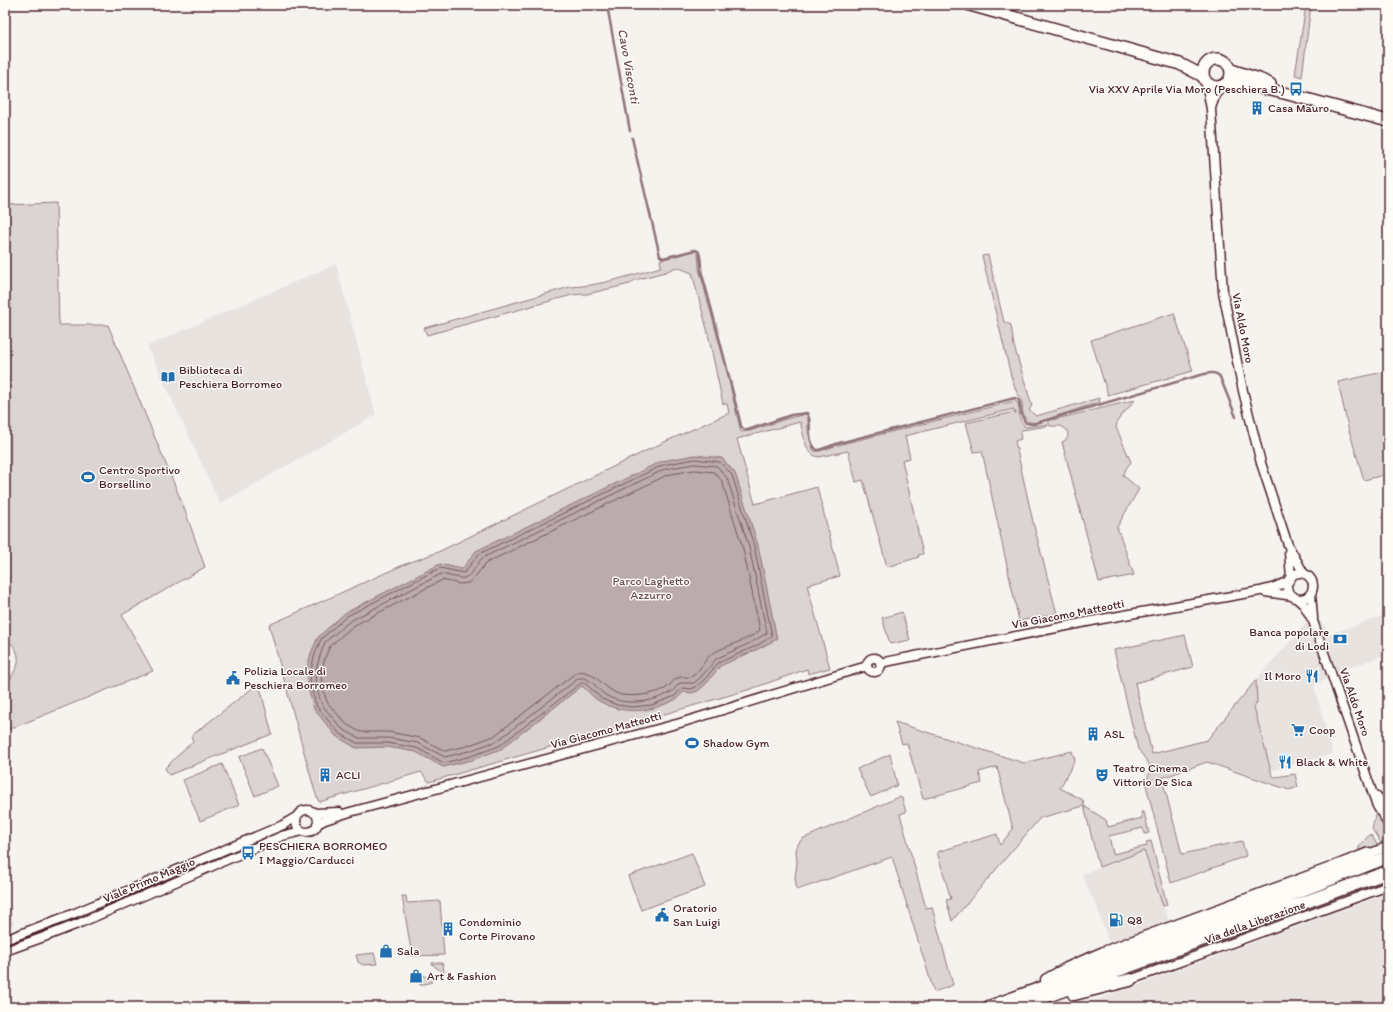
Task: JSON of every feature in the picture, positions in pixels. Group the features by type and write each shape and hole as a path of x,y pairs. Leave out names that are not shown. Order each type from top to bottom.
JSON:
{"highway":[{"path":"1017,1002 1067,969 1104,953 1369,854"},
{"path":"1017,1002 1117,961 1388,857"},
{"path":"989,1007 1017,1002 1388,872"},
{"path":"1035,1007 1082,992 1130,980"}],"main road":[{"path":"970,5 1180,64 1205,79 1214,87 1226,84 1245,84 1388,121"},
{"path":"1180,64 1206,63 1211,60 1220,59 1227,64 1230,70 1231,75 1226,84"},
{"path":"1205,79 1203,69 1206,63"},
{"path":"1230,70 1259,79 1288,94"}],"street":[{"name":"Via Aldo Moro","path":"1205,79 1211,109 1223,292 1243,390 1261,463 1288,545 1304,574"},
{"name":"Via Aldo Moro","path":"1211,109 1216,94 1226,84"},
{"name":"Via Aldo Moro","path":"1288,545 1290,579"},
{"path":"1297,574 1304,574 1311,580 1313,587 1311,593 1304,598 1294,597 1288,589 1290,579 1297,574"},
{"name":"Via Giacomo Matteotti","path":"317,824 324,820 350,812 680,722 867,666 868,660 872,658 877,658 880,663 1102,619 1260,591 1272,588 1290,579"},
{"name":"Via Giacomo Matteotti","path":"1260,591 1294,597"},
{"name":"Via Aldo Moro","path":"1311,593 1314,621"},
{"name":"Via Aldo Moro","path":"1294,597 1304,605 1314,621 1378,808 1388,824"},
{"name":"Via Aldo Moro","path":"1373,791 1388,810"},
{"path":"305,810 314,812 317,818 317,824 312,830 306,832 302,831 297,825 296,817 299,813 305,810"},
{"name":"Via Giacomo Matteotti","path":"314,812 350,812"},
{"name":"Viale Primo Maggio","path":"5,940 83,910 283,825 296,817"},
{"name":"Viale Primo Maggio","path":"5,951 73,926 282,836 302,831"},
{"path":"1369,854 1388,846"},
{"name":"Via della Liberazione","path":"1130,980 1388,886"}],"shaded area":[{"path":"336,264 376,415 220,504 147,346"},
{"path":"1388,614 1388,654 1343,670 1314,685 1333,754 1271,771 1254,707 1257,702 1256,680 1310,619 1318,617 1330,634"},
{"path":"1144,851 1169,921 1109,943 1097,907 1082,874"},
{"path":"1388,893 1388,1007 1077,1007"},
{"path":"5,897 14,924 5,927"}],"green space":[{"path":"1306,5 1311,5 1302,77 1295,75"},
{"name":"Centro Sportivo Borsellino","path":"56,203 59,325 108,325 183,505 205,567 122,615 153,671 5,731 5,680 11,678 17,667 18,656 11,643 5,639 5,205"},
{"name":"Parco Laghetto Azzurro","path":"695,251 698,252 699,269 725,364 741,432 750,431 806,414 808,417 808,431 813,449 816,451 1015,401 1018,403 1020,419 1025,427 1047,424 1048,426 1022,430 1020,433 1021,439 1015,441 1033,522 1057,614 1019,621 982,451 974,452 966,423 1014,412 1016,414 1014,409 905,436 910,458 902,460 923,554 918,555 919,557 887,567 863,480 856,482 848,451 819,457 814,455 807,448 800,422 737,439 755,504 817,487 840,576 807,585 830,668 808,674 807,669 751,689 429,782 421,772 319,802 269,625 403,565 438,552 660,444 729,413 727,404 723,404 707,329 692,273 677,267 665,272 635,280 630,284 587,294 572,295 427,335 424,328 570,287 593,285 627,277 661,267 660,260"},
{"path":"988,255 1004,322 1011,325 1014,346 1032,406 1029,410 1036,416 1099,398 1100,402 1038,422 1028,421 1026,419 1023,412 1021,398 1018,396 1011,376 982,256"},
{"path":"1174,313 1193,371 1108,395 1091,340"},
{"path":"1388,371 1388,474 1364,480 1348,427 1338,382"},
{"path":"1135,400 1118,420 1116,427 1131,462 1123,475 1139,489 1117,527 1134,575 1099,582 1062,442 1068,438 1067,430 1061,426 1050,426 1048,421"},
{"path":"902,612 910,640 890,644 882,618"},
{"path":"1185,635 1193,667 1135,683 1152,754 1207,740 1256,680 1257,702 1254,707 1272,775 1275,777 1295,774 1298,787 1289,790 1207,762 1162,778 1182,854 1242,841 1246,856 1171,883 1146,785 1150,771 1149,764 1138,749 1114,650"},
{"path":"259,683 272,734 169,775 165,768 193,741 191,736"},
{"path":"895,722 1024,763 1072,751 1075,760 1060,788 1083,800 1084,806 1040,818 952,921 946,900 951,899 937,852 997,834 1000,845 1013,829 997,767 979,772 982,783 923,799 907,743 902,744"},
{"path":"262,748 278,786 255,796 239,757"},
{"path":"890,754 897,784 896,786 871,797 857,769"},
{"path":"222,764 239,805 200,821 183,780"},
{"path":"899,797 902,798 906,812 900,814 926,908 932,907 953,985 934,992 892,857 797,890 795,878 797,862 796,850 802,839"},
{"path":"1084,806 1106,820 1108,827 1142,818 1141,812 1144,812 1149,833 1144,834 1143,828 1109,836 1113,854 1147,846 1146,842 1151,841 1167,905 1163,906 1144,851 1099,867"},
{"path":"1376,811 1388,832 1381,843 1372,829"},
{"path":"1370,834 1377,845 1366,850 1359,850 1359,847"},
{"path":"692,853 705,887 641,910 628,876"},
{"path":"402,896 406,896 407,903 440,901 444,955 412,956"},
{"path":"374,953 377,964 363,965 358,962 356,955"},
{"path":"443,963 444,974 432,964"},
{"path":"419,973 427,977 432,982 420,985"}],"water":[{"name":"Parco Laghetto Azzurro","path":"695,455 722,458 735,473 758,545 777,639 720,666 707,683 698,691 691,693 683,692 674,700 655,708 632,711 608,706 598,701 582,686 501,749 472,760 443,767 416,752 387,747 356,748 336,736 314,709 308,688 306,673 311,653 318,637 345,613 440,564 462,569 476,551 662,461"}],"waterway":[{"name":"Cavo Visconti","path":"607,5 630,131"},
{"path":"632,138 660,256 663,258 695,250 699,253 702,274 743,429 748,430 791,415 807,413 809,416 811,441 813,446 819,450 839,443 1015,398 1019,400 1022,415 1026,423 1033,424 1210,373 1220,377 1236,417"}],"place":[{"name":"Via XXV Aprile Via Moro (Peschiera B.)","path":"1296,89"},
{"name":"Casa Mauro","path":"1257,108"},
{"name":"Biblioteca di Peschiera Borromeo","path":"168,377"},
{"name":"Centro Sportivo Borsellino","path":"88,477"},
{"name":"Banca popolare di Lodi","path":"1340,639"},
{"name":"Il Moro","path":"1312,676"},
{"name":"Polizia Locale di Peschiera Borromeo","path":"233,678"},
{"name":"Coop","path":"1298,730"},
{"name":"ASL","path":"1093,734"},
{"name":"Shadow Gym","path":"692,743"},
{"name":"Black & White","path":"1285,762"},
{"name":"ACLI","path":"325,775"},
{"name":"Teatro Cinema Vittorio De Sica","path":"1102,775"},
{"name":"PESCHIERA BORROMEO I Maggio/Carducci","path":"248,853"},
{"name":"Oratorio San Luigi","path":"662,915"},
{"name":"Q8","path":"1116,920"},
{"name":"Condominio Corte Pirovano","path":"448,929"},
{"name":"Sala","path":"386,951"},
{"name":"Art & Fashion","path":"416,976"}]}
